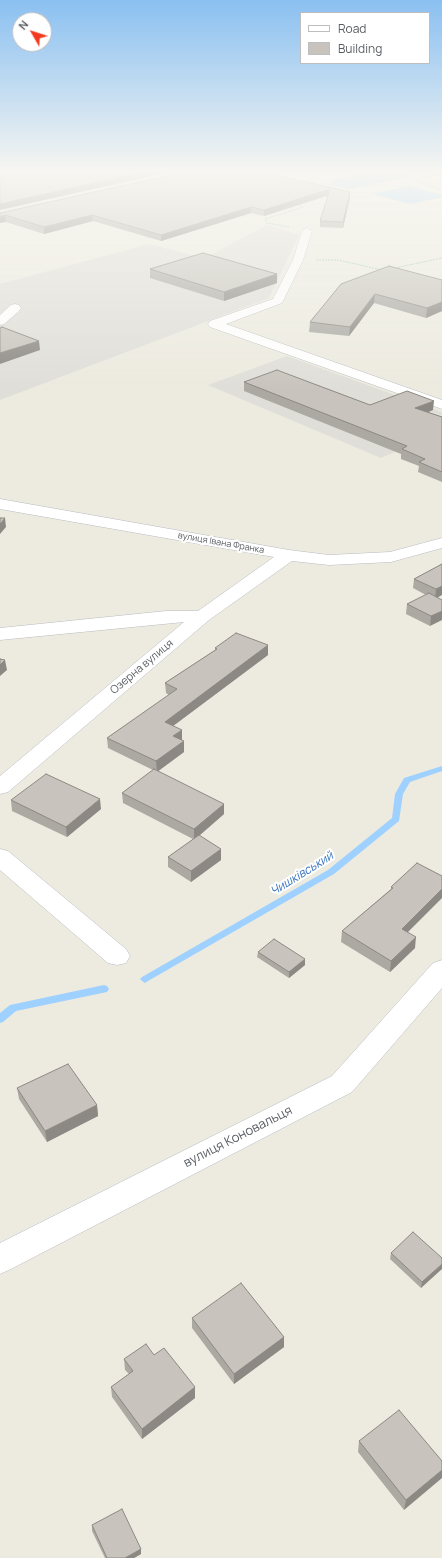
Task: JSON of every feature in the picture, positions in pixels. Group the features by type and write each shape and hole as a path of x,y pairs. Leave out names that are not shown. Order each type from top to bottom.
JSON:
{"street":[{"path":"303,244 298,260 278,301 214,324 442,405"},
{"path":"0,321 15,308"},
{"name":"вулиця Івана Франка","path":"0,504 290,555 329,560 391,557 442,543"},
{"name":"Озерна вулиця","path":"0,787 202,616 290,555"},
{"path":"0,634 166,617 202,616"},
{"path":"0,857 117,956"},
{"name":"вулиця Коновальця","path":"0,1259 342,1084 442,970"}],"path":[{"path":"392,269 442,258"},
{"path":"298,260 338,260 385,271"}],"shaded area":[{"path":"149,244 204,258 231,244 295,244 269,298 0,400 0,284"},
{"path":"287,356 442,412 442,431 381,458 208,385"}],"building":[{"path":"203,253 277,274 224,292 150,269"},
{"path":"389,266 442,280 442,302 427,308 375,294 350,327 310,322 341,284"},
{"path":"2,327 39,341 0,353 0,328"},
{"path":"277,370 370,405 407,391 434,401 415,408 442,417 442,472 419,462 425,459 402,449 407,446 244,382"},
{"path":"0,518 5,518 0,524"},
{"path":"442,564 442,586 436,589 414,579"},
{"path":"429,593 442,600 442,611 431,616 407,604"},
{"path":"236,633 268,645 165,722 182,730 173,736 184,741 156,761 107,738 177,689 165,683 217,649 215,648"},
{"path":"0,659 5,660 0,665"},
{"path":"154,769 224,804 194,829 122,793"},
{"path":"46,774 100,799 66,827 11,800"},
{"path":"199,835 221,849 191,871 168,857"},
{"path":"417,863 442,876 442,889 402,929 416,937 391,961 342,931 393,888 391,887"},
{"path":"274,939 305,959 289,972 258,952"},
{"path":"68,1064 97,1105 45,1131 17,1088"},
{"path":"413,1232 442,1258 442,1264 422,1282 391,1253"},
{"path":"241,1283 284,1337 234,1374 192,1318"},
{"path":"146,1344 154,1355 164,1348 195,1387 142,1429 111,1387 133,1371 124,1359"},
{"path":"399,1410 442,1461 442,1470 406,1500 359,1441"},
{"path":"122,1509 141,1549 125,1558 107,1558 92,1525"}],"waterway":[{"name":"Чишківський","path":"145,979 331,872 396,819 399,794 407,780 442,768"},
{"name":"Чишківський","path":"0,1019 13,1008 104,989"}]}
